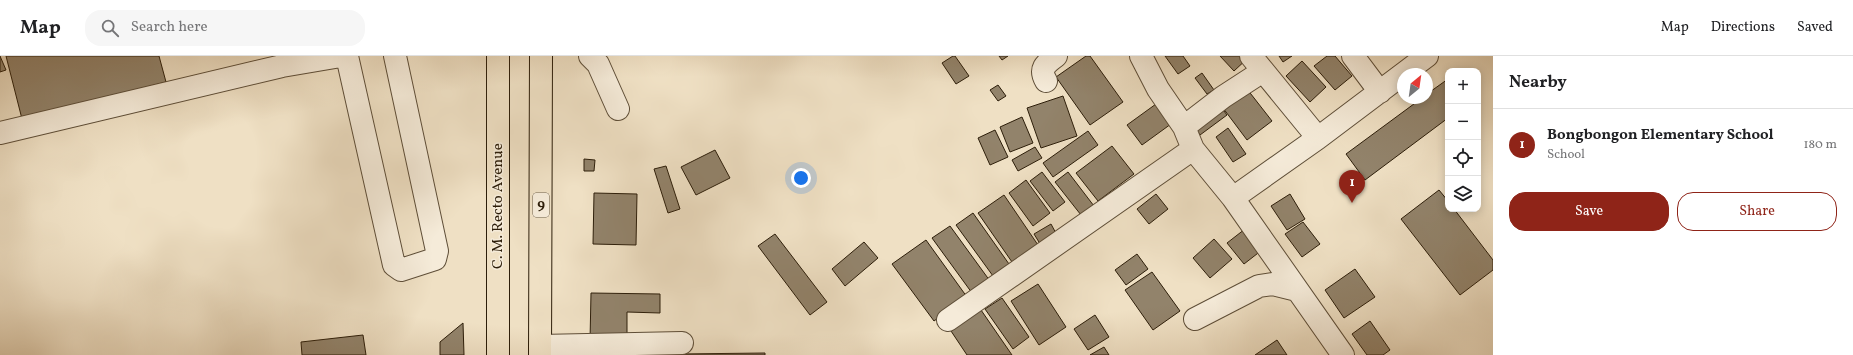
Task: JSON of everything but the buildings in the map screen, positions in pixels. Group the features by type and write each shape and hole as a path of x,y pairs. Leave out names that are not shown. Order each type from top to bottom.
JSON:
{"highway":[{"name":"C. M. Recto Avenue","path":"498,56 498,355"},
{"name":"9","path":"540,350 541,56"}],"street":[{"path":"0,133 282,66 341,56"},
{"path":"347,56 394,264 401,270 435,259 437,251 395,56"},
{"path":"590,56 598,64 618,109"},
{"path":"1046,81 1042,74 1043,68 1056,56"},
{"path":"1141,56 1158,89 1184,127 1193,149 1233,198 1343,355"},
{"path":"1353,56 1380,92"},
{"path":"1411,68 1427,56"},
{"path":"1184,127 1223,97 1257,63 1318,138"},
{"path":"1233,198 1318,138 1397,79"},
{"path":"948,320 1193,149"},
{"path":"1195,319 1259,286 1272,284 1297,290"},
{"path":"540,350 682,343"}],"place":[{"name":"Bongbongon Elementary School","path":"1352,203"}]}
